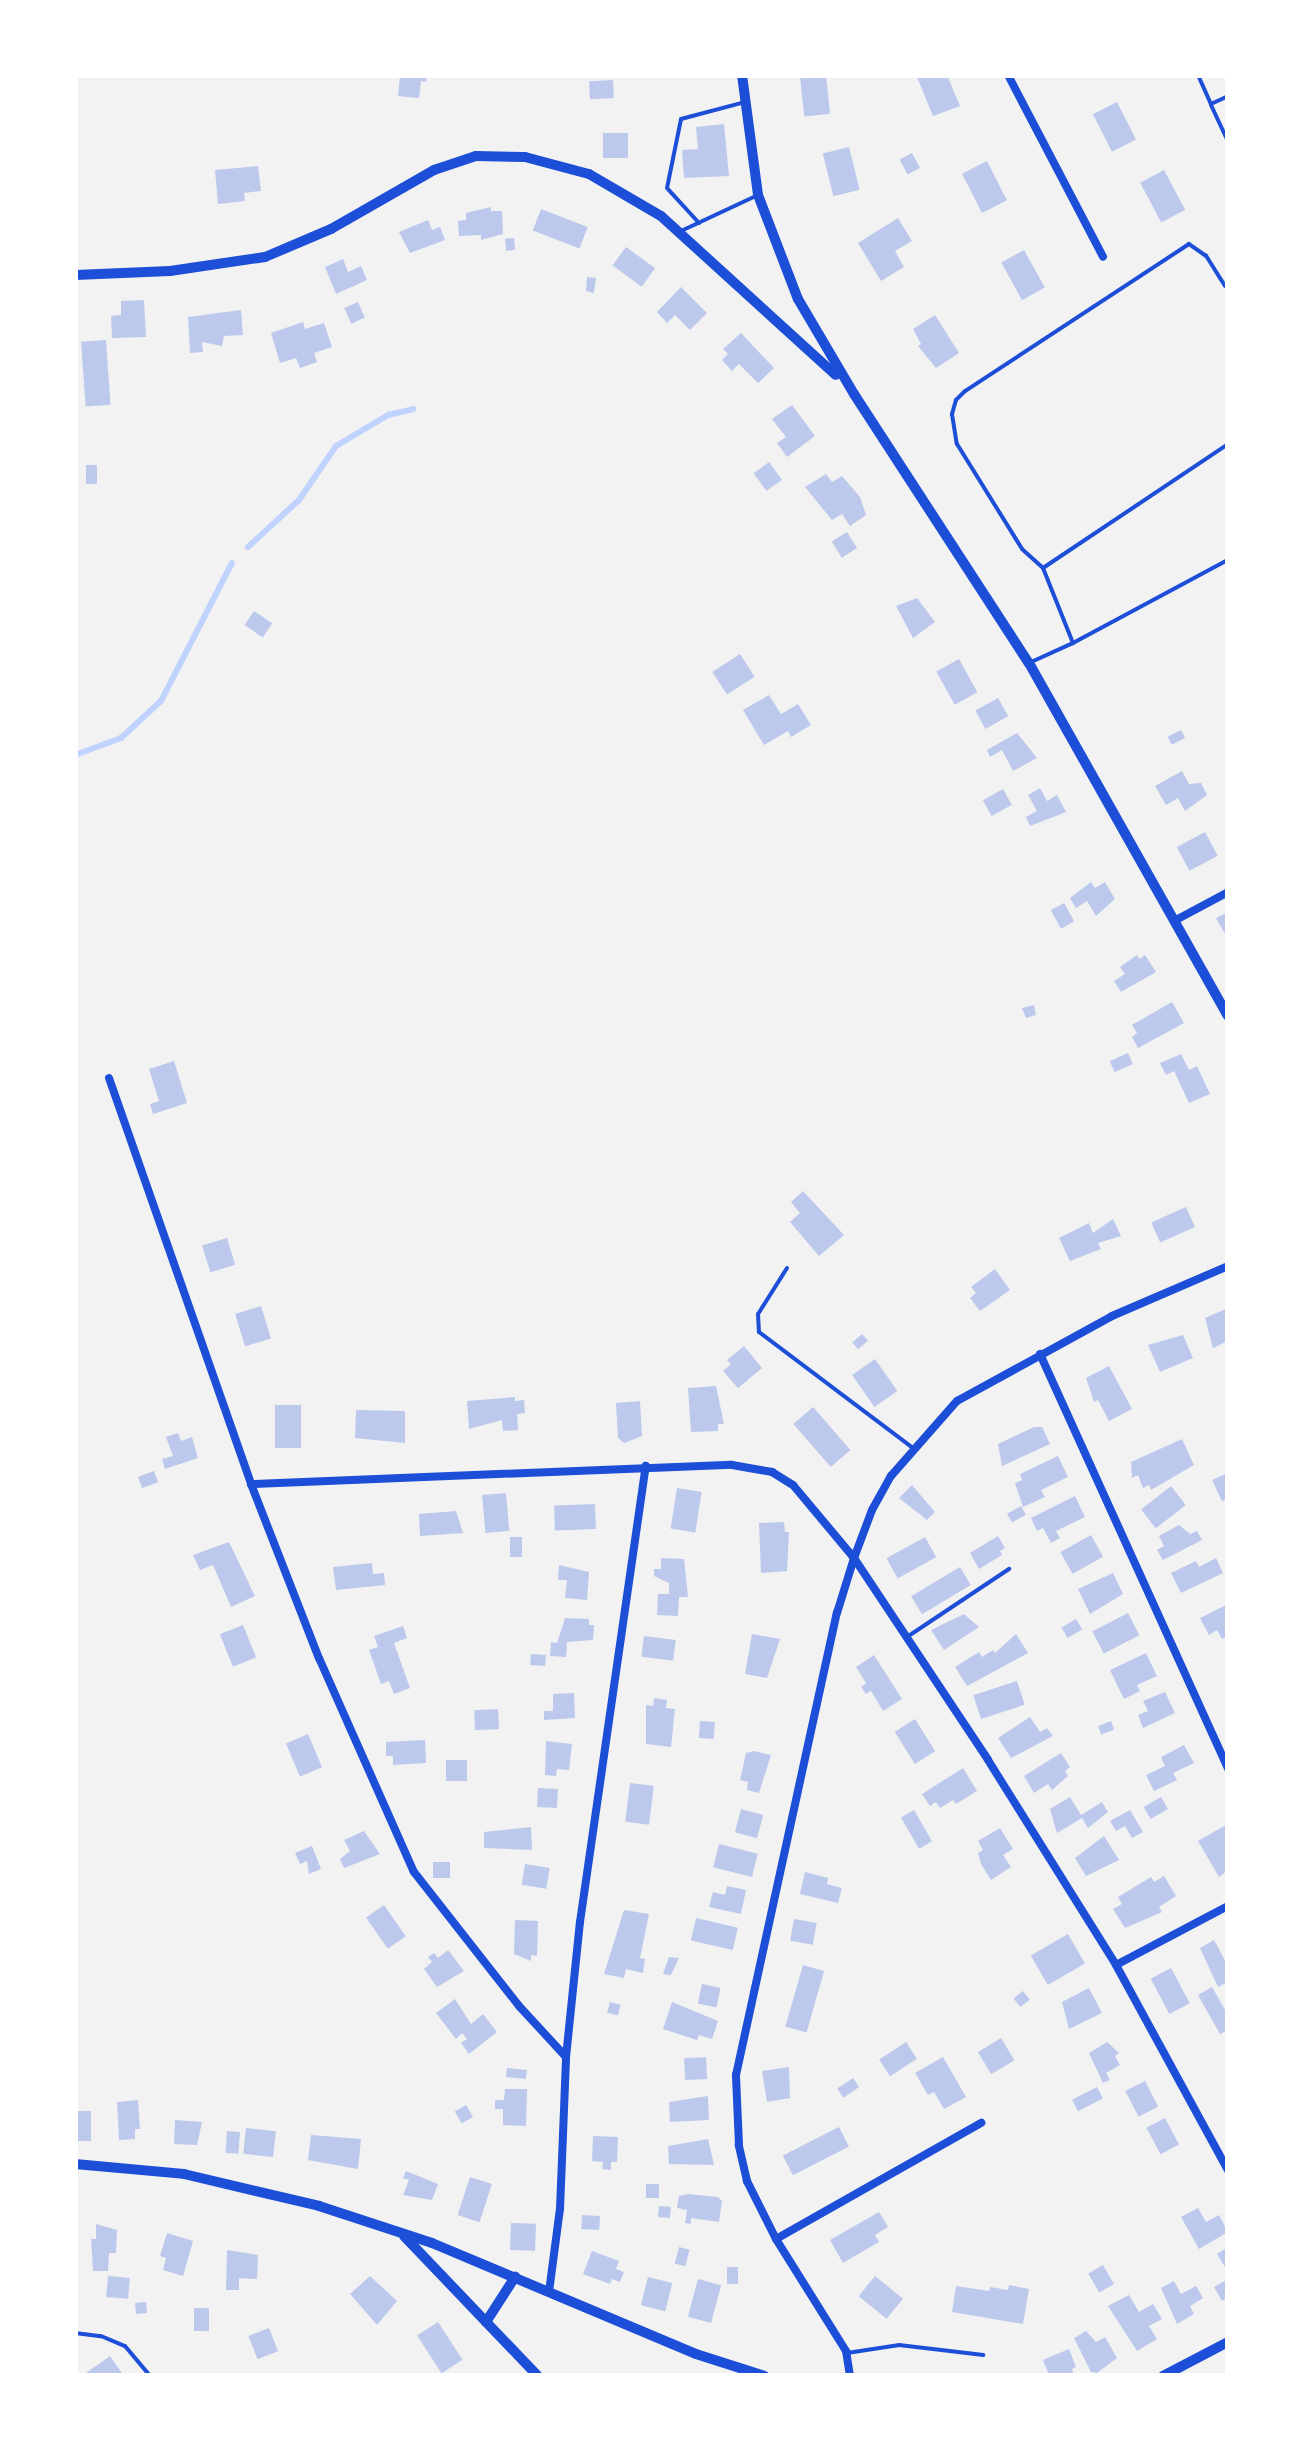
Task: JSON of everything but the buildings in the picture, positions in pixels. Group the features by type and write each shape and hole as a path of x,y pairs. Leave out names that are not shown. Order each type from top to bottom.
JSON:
{"street":[{"path":"742,75 758,195 798,299 854,394 1029,663 1228,1016"},
{"path":"1008,75 1103,256"},
{"path":"75,276 170,271 265,258 331,229 434,170 476,156 525,157 589,174 680,231 815,352 854,394"},
{"path":"1174,920 1228,892"},
{"path":"108,1078 252,1484 319,1658 414,1872 519,2006 566,2057"},
{"path":"850,2376 847,2353 776,2239 746,2180 739,2145 736,2075 838,1613 854,1558 872,1510 914,1448 957,1402 1112,1316 1228,1266"},
{"path":"1040,1354 1228,1768"},
{"path":"252,1484 732,1465 772,1472 793,1485 854,1558 1116,1965 1228,2170"},
{"path":"549,2292 560,2208 566,2057 580,1922 646,1466"},
{"path":"1116,1965 1228,1906"},
{"path":"776,2239 981,2123"},
{"path":"75,2164 139,2167 229,2184 400,2232 696,2354 765,2376"},
{"path":"400,2232 538,2376"},
{"path":"486,2322 515,2277"},
{"path":"1163,2376 1228,2342"}],"lane":[{"path":"1198,75 1228,141"},
{"path":"1211,104 1228,96"},
{"path":"700,222 666,188 681,119 746,102"},
{"path":"680,231 758,195"},
{"path":"1073,643 1043,568 1022,549 957,444 952,430 956,400 1189,244 1206,256 1227,287"},
{"path":"1043,568 1228,444"},
{"path":"1029,663 1228,560"},
{"path":"787,1268 758,1314 759,1332 914,1448"},
{"path":"907,1638 1010,1569"},
{"path":"75,2333 101,2336 126,2346 150,2376"},
{"path":"847,2353 899,2344 983,2355"}],"waterway":[{"path":"248,547 299,500 336,446 388,415 413,409"},
{"path":"75,755 121,738 161,701 232,563"}]}
